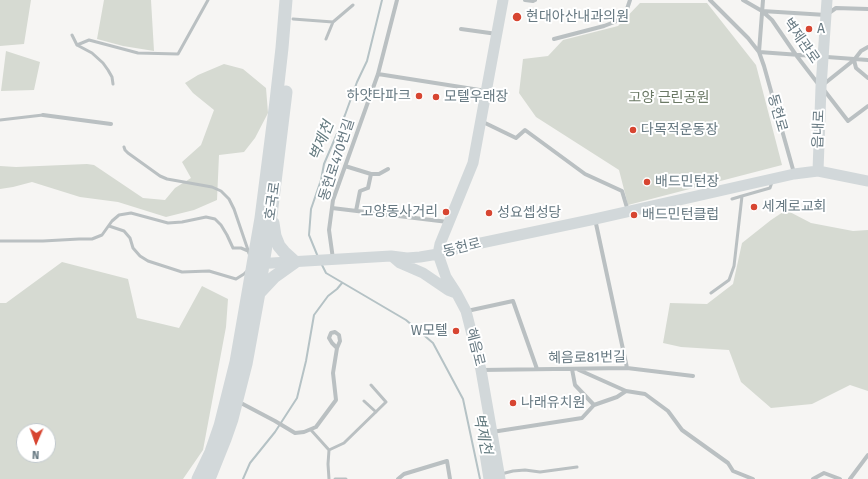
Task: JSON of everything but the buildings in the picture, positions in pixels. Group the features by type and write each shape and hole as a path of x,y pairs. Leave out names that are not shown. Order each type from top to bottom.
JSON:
{"main road":[{"name":"호국로","path":"209,479 226,439 246,364 259,293 258,264 261,218 276,101 286,0"},
{"name":"호국로","path":"198,479 211,452 220,426 258,264 272,215 285,105 294,0"},
{"path":"438,254 440,244 473,163 503,0"},
{"name":"읍내로","path":"818,171 821,86 827,0"},
{"name":"동헌로","path":"295,262 391,256 407,258 438,254 462,247 794,174 818,171 868,181"},
{"path":"272,215 275,236 279,246 295,262"},
{"path":"449,222 448,235 453,245 462,247"},
{"name":"혜음로","path":"438,254 446,277 466,311 481,370 492,432"},
{"path":"391,256 400,263 423,273 448,290 457,294"},
{"path":"258,264 295,262"},
{"path":"259,293 274,277 295,262"},
{"path":"492,432 485,454 496,478"}],"street":[{"name":"동헌로470번길","path":"330,260 329,230 333,200 378,74 397,0"},
{"path":"525,0 535,0"},
{"path":"554,39 604,26 617,21 626,12 630,0"},
{"path":"710,0 748,38 759,52 868,60"},
{"name":"벽제관로","path":"743,0 762,11 772,20 796,55 821,86"},
{"name":"벽제관로","path":"759,52 763,0"},
{"path":"762,11 826,15 836,8 868,9"},
{"path":"462,29 497,34"},
{"path":"821,86 868,47"},
{"name":"동헌로","path":"759,52 794,174"},
{"path":"854,60 856,68 868,78"},
{"path":"378,74 486,92"},
{"name":"읍내로","path":"821,86 848,120 868,106"},
{"path":"43,115 111,124"},
{"path":"481,121 516,138 525,130 585,174 622,191 628,211"},
{"path":"345,166 371,174 379,174 388,169"},
{"path":"356,211 360,191 368,188 371,174"},
{"path":"332,208 449,222"},
{"path":"595,218 627,368"},
{"path":"466,311 512,301 537,370"},
{"path":"236,400 295,433 316,428 336,400 333,373 337,348"},
{"name":"혜음로81번길","path":"481,370 627,368 693,376"},
{"path":"594,405 575,385 575,369 626,391 645,394 668,411 682,430 728,462 733,470 753,479"},
{"path":"492,432 582,418 594,405 617,397 626,391"},
{"path":"850,479 868,455"},
{"path":"398,479 404,474 447,461 450,479"},
{"path":"813,479 824,473 840,479"}],"lane":[{"path":"77,44 89,40 138,53 178,54 208,0"},
{"path":"326,39 333,22 353,5"},
{"path":"293,19 333,22"},
{"path":"72,35 77,44 92,52 103,63 112,77 113,84"},
{"path":"0,120 43,115"},
{"name":"호국로","path":"124,147 128,153 160,176 167,179 212,187 221,191 229,199 234,209 248,251 258,264"},
{"path":"732,198 770,188 773,178"},
{"path":"711,294 729,280 734,266 742,196"},
{"path":"0,241 92,239 102,235 112,221 119,215 131,214 168,222 182,222 206,217 215,219 221,225 233,248 241,248 248,251"},
{"path":"109,226 124,231 130,238 132,248 140,256 148,261 182,272 208,271 236,279 258,264"},
{"path":"329,450 344,443 386,402 371,385"},
{"path":"364,401 376,412"},
{"path":"311,430 329,450 329,479"},
{"path":"496,478 514,471 525,470 540,472 577,467"},
{"path":"334,479 346,479"}],"green space":[{"path":"0,0 31,0 24,44 0,46"},
{"path":"104,0 151,0 154,51 123,46 97,39"},
{"name":"고양 근린공원","path":"640,3 707,3 756,65 782,165 628,205 619,170 536,117 519,93 523,59 548,56 563,40 618,26"},
{"path":"6,51 40,62 34,90 1,91"},
{"path":"224,64 243,69 266,88 268,113 255,138 244,152 219,155 217,200 194,210 166,217 118,202 80,197 32,182 0,189 0,166 16,167 87,164 94,165 143,198 165,200 175,188 191,178 182,162 201,145 214,110 193,93 185,83 198,75"},
{"path":"786,210 811,223 853,231 868,230 868,391 850,385 812,404 771,408 741,382 729,350 681,347 663,343 670,303 707,304 733,284 742,243"},
{"path":"62,262 128,279 137,318 179,328 202,286 228,299 226,327 203,450 183,479 0,479 0,303 6,303"}],"waterway":[{"name":"벽제천","path":"318,257 309,235 311,209 321,180 324,164 367,61 382,0"},
{"name":"벽제천","path":"321,263 326,273 406,320 433,343 463,399 480,479"},
{"name":"벽제천","path":"243,479 250,463 275,432 297,398 306,361 314,315 328,296 342,283"}],"place":[{"name":"현대아산내과의원","path":"517,17"},
{"name":"A","path":"809,29"},
{"name":"하얏타파크","path":"419,96"},
{"name":"모텔우래장","path":"436,97"},
{"name":"다목적운동장","path":"633,130"},
{"name":"배드민턴장","path":"647,182"},
{"name":"세계로교회","path":"754,207"},
{"name":"고양동사거리","path":"446,212"},
{"name":"성요셉성당","path":"489,213"},
{"name":"배드민턴클럽","path":"634,215"},
{"name":"W모텔","path":"456,331"},
{"name":"나래유치원","path":"513,403"}]}
